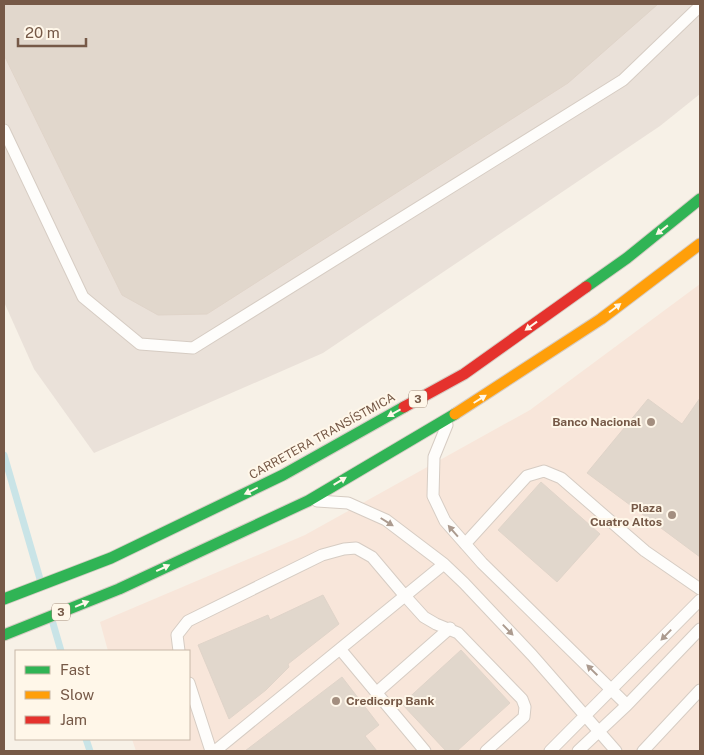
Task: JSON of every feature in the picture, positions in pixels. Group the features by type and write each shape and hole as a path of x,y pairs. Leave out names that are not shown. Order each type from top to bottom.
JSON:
{"main road":[{"name":"CARRETERA TRANSÍSTMICA","path":"4,599 111,558 283,475 464,374 627,258 700,200"},
{"name":"3","path":"4,635 119,589 308,500 481,398 601,319 700,244"}],"lane":[{"path":"4,130 83,297 140,344 192,348 623,80 700,6"},
{"path":"450,416 434,457 433,496 445,521 482,563 627,705"},
{"path":"465,544 527,476 544,471 561,478 644,551 700,590"},
{"path":"308,500 348,504 386,520 444,564 532,655 616,751"},
{"path":"179,650 177,635 188,621 322,555 356,548 372,557 424,617 458,633 522,699 525,708 524,717 486,751"},
{"path":"215,751 444,564"},
{"path":"550,751 700,600"},
{"path":"376,693 450,628"},
{"path":"578,751 627,705 700,628"},
{"path":"340,649 425,751"},
{"path":"190,686 211,751"},
{"path":"643,751 700,690"}],"shaded area":[{"path":"4,4 700,4 700,94 660,126 323,353 94,453 34,369 4,302"},
{"name":"Plaza Cuatro Altos","path":"700,284 700,751 136,751 132,740 190,740 190,650 108,650 100,622 305,535 530,410"}],"building":[{"path":"4,4 658,4 568,83 207,314 158,315 122,295 4,55"},
{"name":"Plaza Cuatro Altos","path":"700,398 700,557 587,473 648,399 682,424"},
{"path":"541,482 600,534 557,582 498,530"},
{"path":"323,595 339,624 288,664 289,667 266,690 229,719 198,645 268,615 270,620"},
{"path":"461,650 510,703 457,751 446,751 402,704"},
{"name":"Credicorp Bank","path":"342,677 379,725 365,736 377,751 245,751"}],"waterway":[{"path":"4,455 40,579"},
{"path":"52,620 61,650"},
{"path":"86,740 90,751"}],"traffic: fast":[{"path":"586,287 627,258 700,199"},
{"path":"4,599 111,558 283,475 404,407"},
{"path":"4,635 119,589 308,501 455,414"}],"traffic: slow":[{"path":"455,414 601,319 700,244"}],"traffic: jam":[{"path":"404,407 464,374 586,287"}],"place":[{"name":"Banco Nacional","path":"651,422"},
{"name":"Plaza Cuatro Altos","path":"672,515"},
{"name":"Credicorp Bank","path":"336,701"}]}
